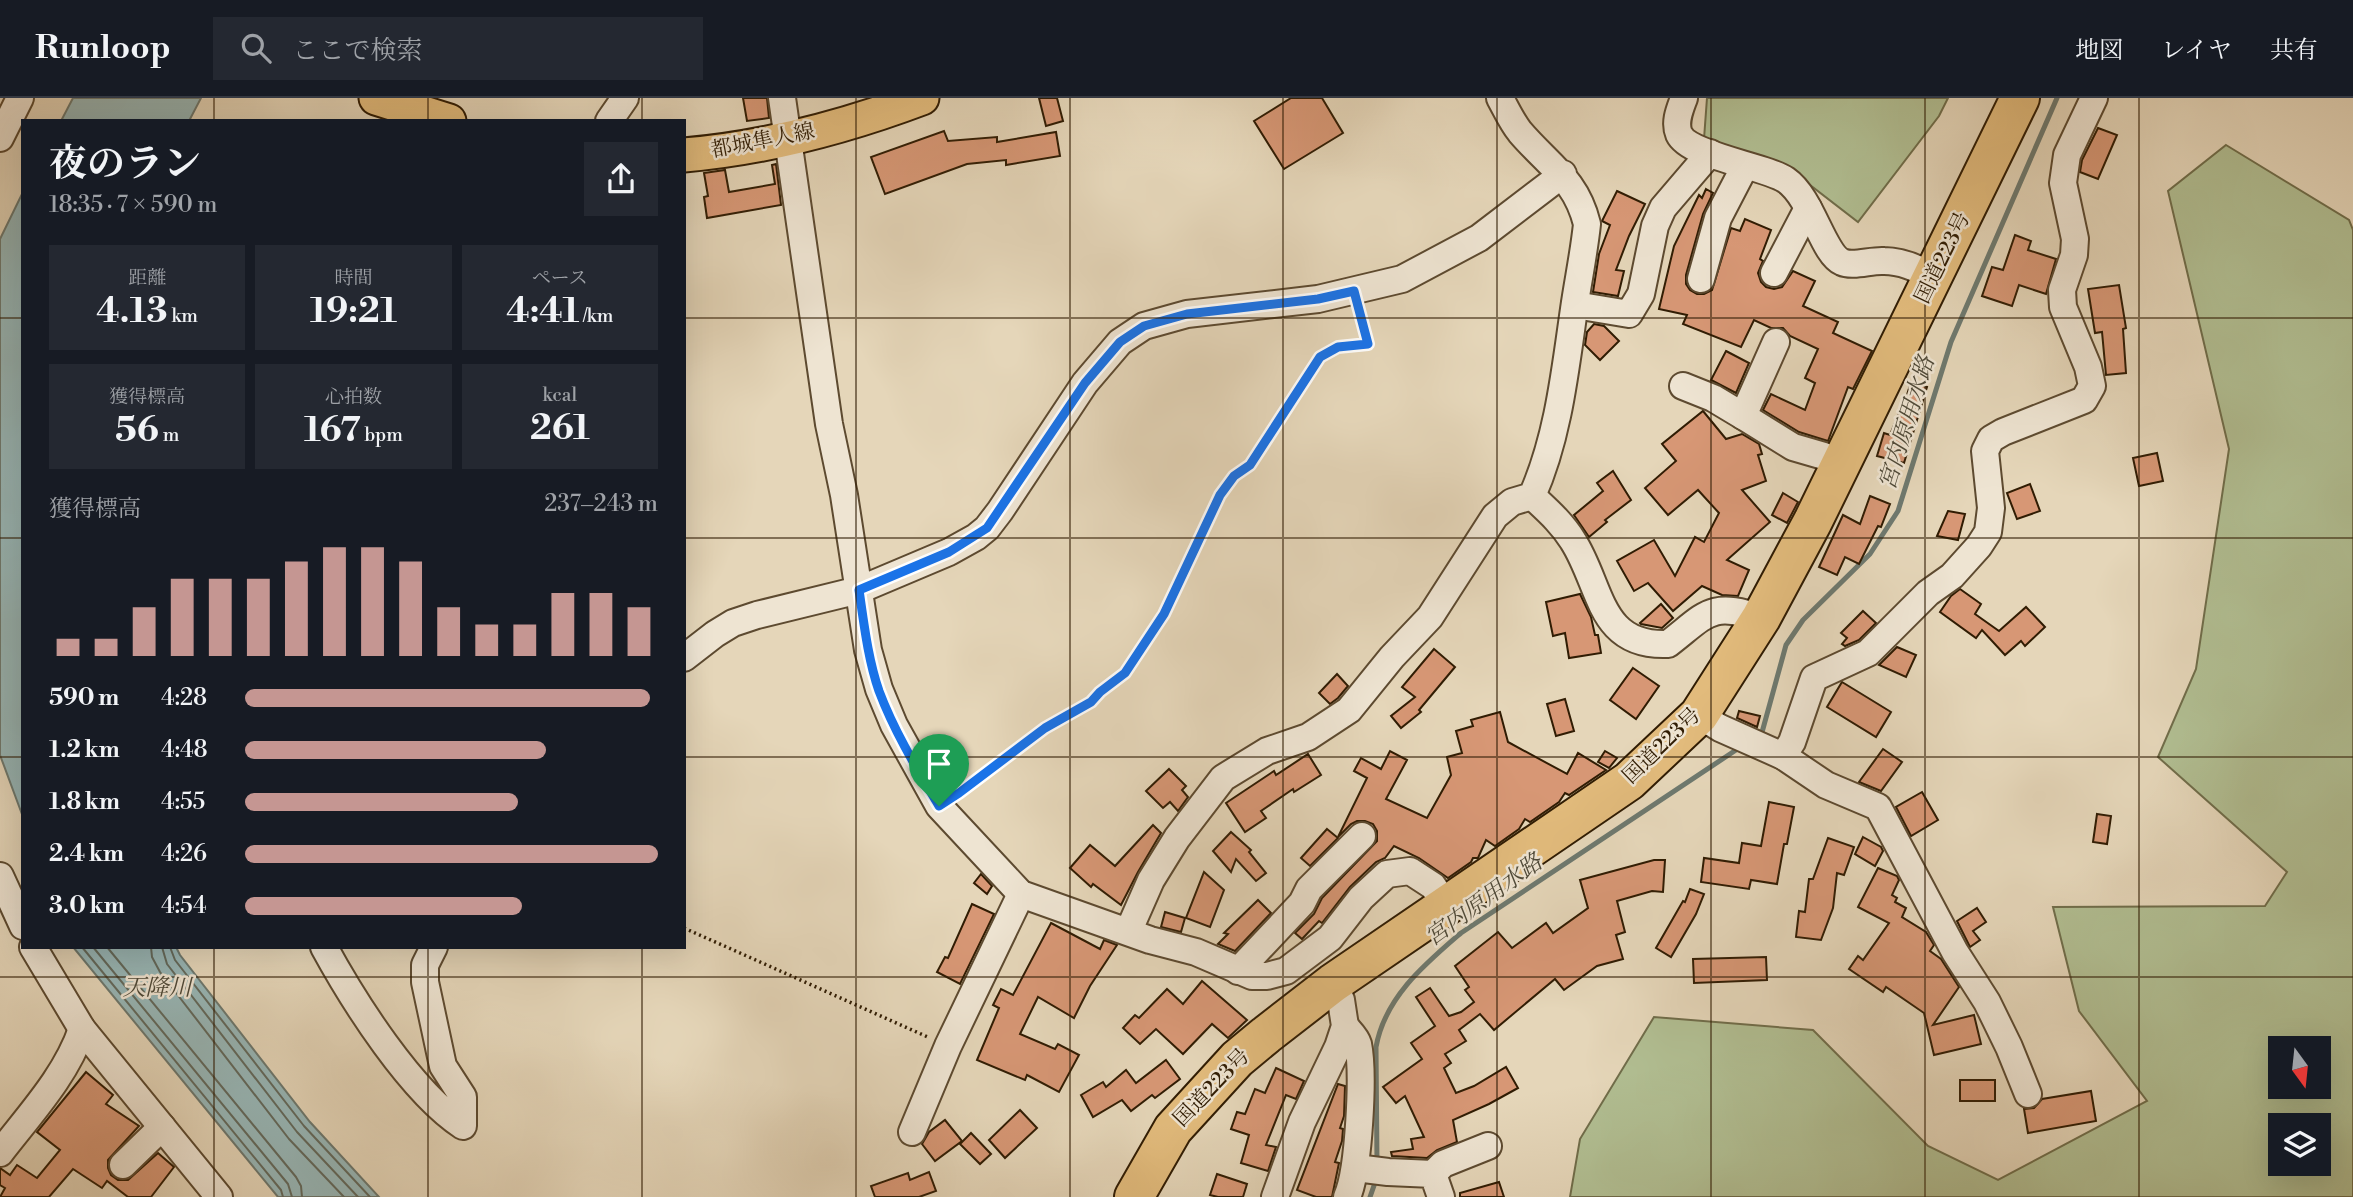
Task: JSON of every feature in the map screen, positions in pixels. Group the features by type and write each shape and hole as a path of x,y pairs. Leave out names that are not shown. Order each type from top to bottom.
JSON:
{"highway":[{"name":"国道223号","path":"1134,1197 1173,1129 1237,1059 1333,983 1629,781 1699,715 1761,618 1840,469 2020,98"}],"main road":[{"path":"376,98 443,119"},
{"name":"都城隼人線","path":"686,155 787,140 885,112 922,98"}],"street":[{"path":"610,119 625,98"},
{"path":"782,98 829,424 844,495 869,650 879,689 894,725 939,806 1021,894 1129,930 1150,940 1196,952 1252,976 1267,976 1286,971 1330,938 1361,898 1387,874 1410,871 1433,886 1446,905"},
{"path":"1500,98 1518,130 1563,174 1583,209 1587,225 1549,449 1532,496"},
{"path":"1684,98 1677,118 1679,134 1684,140 1710,153 1784,179 1802,194 1833,257 1845,264 1886,261 1916,267 1934,278"},
{"path":"1783,756 1792,742 1814,678 1868,653 1928,593 1952,576 1988,532 1991,508 1984,450 1991,439 2084,400 2092,386 2088,367 2063,307 2062,290 2074,255 2075,239 2063,183 2067,155 2094,98"},
{"path":"0,138 11,106"},
{"path":"1575,305 1629,314 1641,294 1655,226 1663,208 1710,153"},
{"path":"1701,279 1718,218 1745,166"},
{"path":"686,656 733,623 859,590 949,552 987,528 1085,383 1120,342 1144,326 1187,314 1318,299 1402,279 1479,238 1563,174"},
{"path":"1774,273 1808,208"},
{"path":"1743,416 1776,342"},
{"path":"1684,386 1713,398 1793,447 1824,456 1840,469"},
{"path":"1532,496 1553,514 1574,542 1603,606 1623,635 1638,642 1668,644 1706,615 1720,609 1739,611 1761,618"},
{"path":"1129,930 1151,880 1177,838 1223,778 1267,751 1308,737 1349,710 1392,657 1430,617 1495,516 1511,502 1532,496"},
{"path":"1699,715 1720,728 1783,756 1826,785 1878,807 1955,952 1987,1002 2010,1047 2028,1094"},
{"path":"1238,971 1302,903 1309,889 1362,836"},
{"path":"0,876 21,922"},
{"path":"912,1132 948,1046 1021,894"},
{"path":"34,949 82,1029 219,1197"},
{"path":"325,949 351,993 411,1076 445,1113 463,1126 463,1097 443,1066 426,989 425,965 433,949"},
{"path":"1275,1197 1302,1122 1345,1026 1341,1000 1333,983"},
{"path":"1345,1026 1357,1041 1359,1104 1369,1170 1347,1197"},
{"path":"0,1153 62,1072 73,1054 82,1029"},
{"path":"123,1165 162,1127"},
{"path":"1369,1170 1437,1185 1443,1164 1488,1146"}],"path":[{"path":"939,806 1045,728 1091,702 1125,673 1164,614 1220,495 1234,476 1250,465 1320,357 1338,347 1368,344 1354,291"},
{"path":"686,929 948,1046"}],"green space":[{"path":"1707,98 1948,98 1939,116 1858,222 1784,165 1704,139"},
{"path":"2226,145 2349,220 2353,230 2353,1197 1570,1197 1580,1139 1654,1017 1813,1030 1928,1146 1998,1180 2147,1101 2079,1011 2053,907 2265,906 2287,872 2158,757 2196,669 2229,449 2168,191"}],"water":[{"path":"73,98 201,98 190,119 62,119"},
{"path":"21,196 21,812 0,755 0,239"},
{"name":"天降川","path":"75,949 177,949 310,1122 379,1197 278,1197"}],"building":[{"path":"743,98 767,98 769,118 747,121"},
{"path":"1039,98 1057,98 1063,121 1046,126"},
{"path":"1291,98 1322,98 1343,133 1284,169 1254,121"},
{"path":"2098,128 2117,135 2098,179 2080,172 2082,160"},
{"path":"944,131 948,141 997,137 997,142 1056,132 1060,156 1006,165 1006,160 967,164 885,194 871,157"},
{"path":"776,164 781,205 707,218 704,197 708,196 704,173 725,170 729,192 775,184 772,165"},
{"path":"1706,189 1713,193 1703,214 1686,275 1686,284 1690,290 1704,294 1712,290 1731,228 1740,231 1745,219 1771,230 1760,259 1763,261 1758,273 1761,282 1774,289 1782,287 1793,271 1815,281 1803,306 1838,322 1833,333 1872,351 1853,389 1848,387 1828,441 1799,432 1763,410 1771,394 1805,410 1815,383 1805,378 1818,349 1790,336 1783,328 1771,328 1754,320 1741,347 1683,324 1687,315 1659,309 1674,246 1699,195 1702,198"},
{"path":"1617,191 1645,204 1616,270 1624,271 1618,296 1593,292 1599,254 1610,225 1602,221"},
{"path":"2015,235 2031,241 2028,250 2056,259 2046,294 2019,285 2012,306 1982,296 1992,267 2003,270"},
{"path":"2119,285 2126,328 2123,329 2126,373 2106,375 2102,332 2095,333 2088,289"},
{"path":"1594,324 1604,326 1619,341 1600,360 1585,345 1587,332"},
{"path":"1726,351 1749,363 1736,393 1711,380"},
{"path":"1911,382 1927,387 1904,463 1877,456 1884,433 1890,435 1899,413 1901,414"},
{"path":"1703,411 1726,439 1742,434 1759,444 1762,454 1758,455 1766,481 1742,490 1770,522 1727,560 1749,570 1738,596 1722,595 1702,586 1673,611 1648,583 1634,591 1617,561 1654,540 1675,576 1695,537 1704,542 1719,513 1698,490 1668,515 1645,488 1676,461 1662,444"},
{"path":"2157,453 2163,481 2139,486 2133,458"},
{"path":"1613,471 1631,500 1605,520 1607,522 1589,537 1574,515 1603,491 1597,483"},
{"path":"2030,484 2040,511 2017,519 2007,493"},
{"path":"1783,493 1798,502 1787,523 1772,515"},
{"path":"1870,496 1890,504 1881,527 1878,526 1859,564 1845,557 1837,575 1819,567 1843,515 1860,524"},
{"path":"1948,511 1965,514 1958,540 1937,536"},
{"path":"1960,589 1981,604 1975,614 1999,631 2026,607 2045,627 2025,646 2021,641 2005,655 1982,630 1976,638 1940,612 1951,596"},
{"path":"1580,594 1591,617 1595,635 1598,635 1601,653 1569,658 1565,633 1553,636 1546,602"},
{"path":"1661,604 1673,618 1662,628 1640,623"},
{"path":"1863,611 1876,623 1859,640 1845,646 1842,644 1847,638 1841,633"},
{"path":"1897,647 1916,655 1906,677 1879,665"},
{"path":"1434,649 1455,667 1419,710 1421,712 1401,728 1391,716 1415,697 1402,687"},
{"path":"1633,668 1659,686 1636,719 1610,700"},
{"path":"1337,674 1348,686 1330,704 1319,693"},
{"path":"1842,682 1891,712 1876,737 1827,707"},
{"path":"1565,699 1574,731 1556,736 1547,704"},
{"path":"1739,711 1760,716 1757,727 1737,718"},
{"path":"1500,712 1508,742 1567,774 1578,753 1606,770 1569,795 1565,793 1559,802 1530,822 1525,819 1519,829 1495,846 1486,840 1478,858 1473,858 1448,878 1419,858 1394,846 1385,858 1376,862 1350,887 1322,923 1319,921 1302,939 1295,933 1314,914 1322,898 1377,841 1377,831 1373,824 1365,821 1351,824 1338,837 1367,778 1354,771 1361,758 1381,769 1390,751 1407,760 1386,799 1427,818 1451,775 1447,757 1462,753 1456,731 1473,726 1471,720"},
{"path":"1883,749 1902,762 1881,791 1859,782"},
{"path":"1605,751 1617,758 1609,768 1598,762"},
{"path":"1308,754 1321,775 1294,792 1293,789 1261,811 1266,818 1245,832 1226,803 1274,771 1276,775"},
{"path":"1169,769 1186,786 1182,790 1188,797 1178,811 1170,802 1163,808 1146,791"},
{"path":"1922,792 1938,820 1911,836 1896,807"},
{"path":"1769,802 1794,807 1777,884 1751,880 1749,889 1701,882 1704,858 1739,863 1742,843 1761,846"},
{"path":"2097,814 2111,816 2107,844 2093,842"},
{"path":"1153,825 1161,833 1121,905 1093,884 1091,887 1070,868 1090,845 1115,866"},
{"path":"1327,829 1338,838 1310,866 1301,858"},
{"path":"1231,832 1251,850 1249,852 1266,873 1256,881 1236,859 1231,872 1213,851"},
{"path":"1863,837 1881,847 1883,851 1875,866 1855,854"},
{"path":"1828,838 1854,847 1844,875 1837,873 1833,908 1821,940 1796,937 1799,911 1805,912 1809,879 1813,879"},
{"path":"1654,860 1665,860 1663,892 1652,891 1617,901 1625,932 1616,935 1623,959 1597,966 1564,990 1555,979 1494,1030 1480,1014 1459,1030 1466,1041 1445,1054 1451,1063 1444,1068 1456,1093 1506,1067 1518,1088 1453,1120 1457,1142 1437,1150 1427,1158 1392,1156 1391,1152 1413,1149 1411,1139 1424,1137 1405,1096 1396,1103 1383,1087 1422,1059 1411,1043 1435,1026 1416,997 1430,988 1449,1016 1461,1012 1474,1002 1465,990 1469,987 1455,966 1498,932 1512,948 1546,923 1553,933 1588,908 1580,880"},
{"path":"1878,868 1897,876 1899,880 1892,895 1897,898 1895,902 1906,908 1902,917 1926,932 1934,945 1930,951 1941,959 1959,987 1933,1025 1974,1015 1981,1044 1934,1055 1924,1013 1886,987 1883,992 1849,969 1858,956 1863,960 1889,923 1858,907"},
{"path":"1204,872 1224,890 1210,927 1186,918"},
{"path":"981,874 992,886 987,894 974,883"},
{"path":"1690,889 1704,894 1696,914 1671,957 1656,948 1683,901 1685,902"},
{"path":"1258,900 1271,913 1235,951 1218,944 1228,934 1224,933"},
{"path":"972,904 994,914 960,984 937,972 945,957 948,958"},
{"path":"1977,908 1986,922 1973,931 1980,940 1970,947 1957,921"},
{"path":"1165,912 1185,918 1181,932 1161,927"},
{"path":"1051,923 1100,949 1104,940 1117,945 1090,986 1074,1018 1038,997 1020,1034 1055,1049 1058,1044 1079,1055 1059,1092 1027,1075 1025,1080 977,1060 999,1008 993,1005 1001,989 1013,995"},
{"path":"1766,957 1767,980 1694,983 1693,959"},
{"path":"1202,981 1247,1020 1228,1038 1212,1024 1183,1054 1156,1029 1140,1044 1123,1028 1135,1015 1139,1018 1167,989 1183,1004"},
{"path":"1166,1060 1180,1079 1155,1098 1152,1095 1131,1111 1122,1100 1093,1117 1081,1095 1103,1082 1106,1087 1126,1070 1136,1083"},
{"path":"1276,1068 1304,1081 1296,1099 1286,1095 1266,1145 1276,1147 1268,1171 1241,1163 1249,1135 1231,1129 1237,1112 1245,1114 1255,1089 1265,1093"},
{"path":"86,1072 113,1095 106,1104 139,1126 108,1160 111,1175 118,1180 128,1180 158,1153 174,1167 151,1197 128,1197 107,1181 102,1188 73,1169 49,1197 0,1197 5,1188 0,1185 0,1168 10,1175 17,1165 37,1178 60,1150 37,1132"},
{"path":"1960,1080 1995,1080 1995,1101 1960,1101"},
{"path":"1338,1084 1345,1086 1344,1116 1340,1128 1343,1129 1342,1141 1335,1162 1339,1163 1332,1197 1316,1197 1297,1190"},
{"path":"2091,1091 2096,1121 2028,1133 2024,1109 2034,1108 2042,1099"},
{"path":"1020,1110 1037,1128 1005,1158 989,1140"},
{"path":"945,1120 962,1141 935,1161 922,1144 929,1132"},
{"path":"971,1133 991,1154 980,1164 960,1144"},
{"path":"929,1172 936,1191 919,1197 875,1197 871,1186 908,1173 910,1180"},
{"path":"1217,1174 1247,1184 1243,1197 1210,1195"},
{"path":"1499,1182 1504,1197 1460,1197 1460,1193"}],"waterway":[{"name":"宮内原用水路","path":"1761,736 1786,645 1803,620 1870,554 1898,511 1951,342 2057,98"},
{"name":"宮内原用水路","path":"1377,1164 1376,1047 1388,1012 1408,983 1461,933 1736,750"},
{"name":"宮内原用水路","path":"1370,1197 1377,1177"}],"route":[{"path":"1354,291 1368,344 1338,347 1320,357 1250,465 1234,476 1220,495 1164,614 1125,673 1091,702 1045,728 939,806 894,725 879,689 859,590 949,552 987,528 1085,383 1120,342 1144,326 1187,314 1318,299 1354,291"}]}
